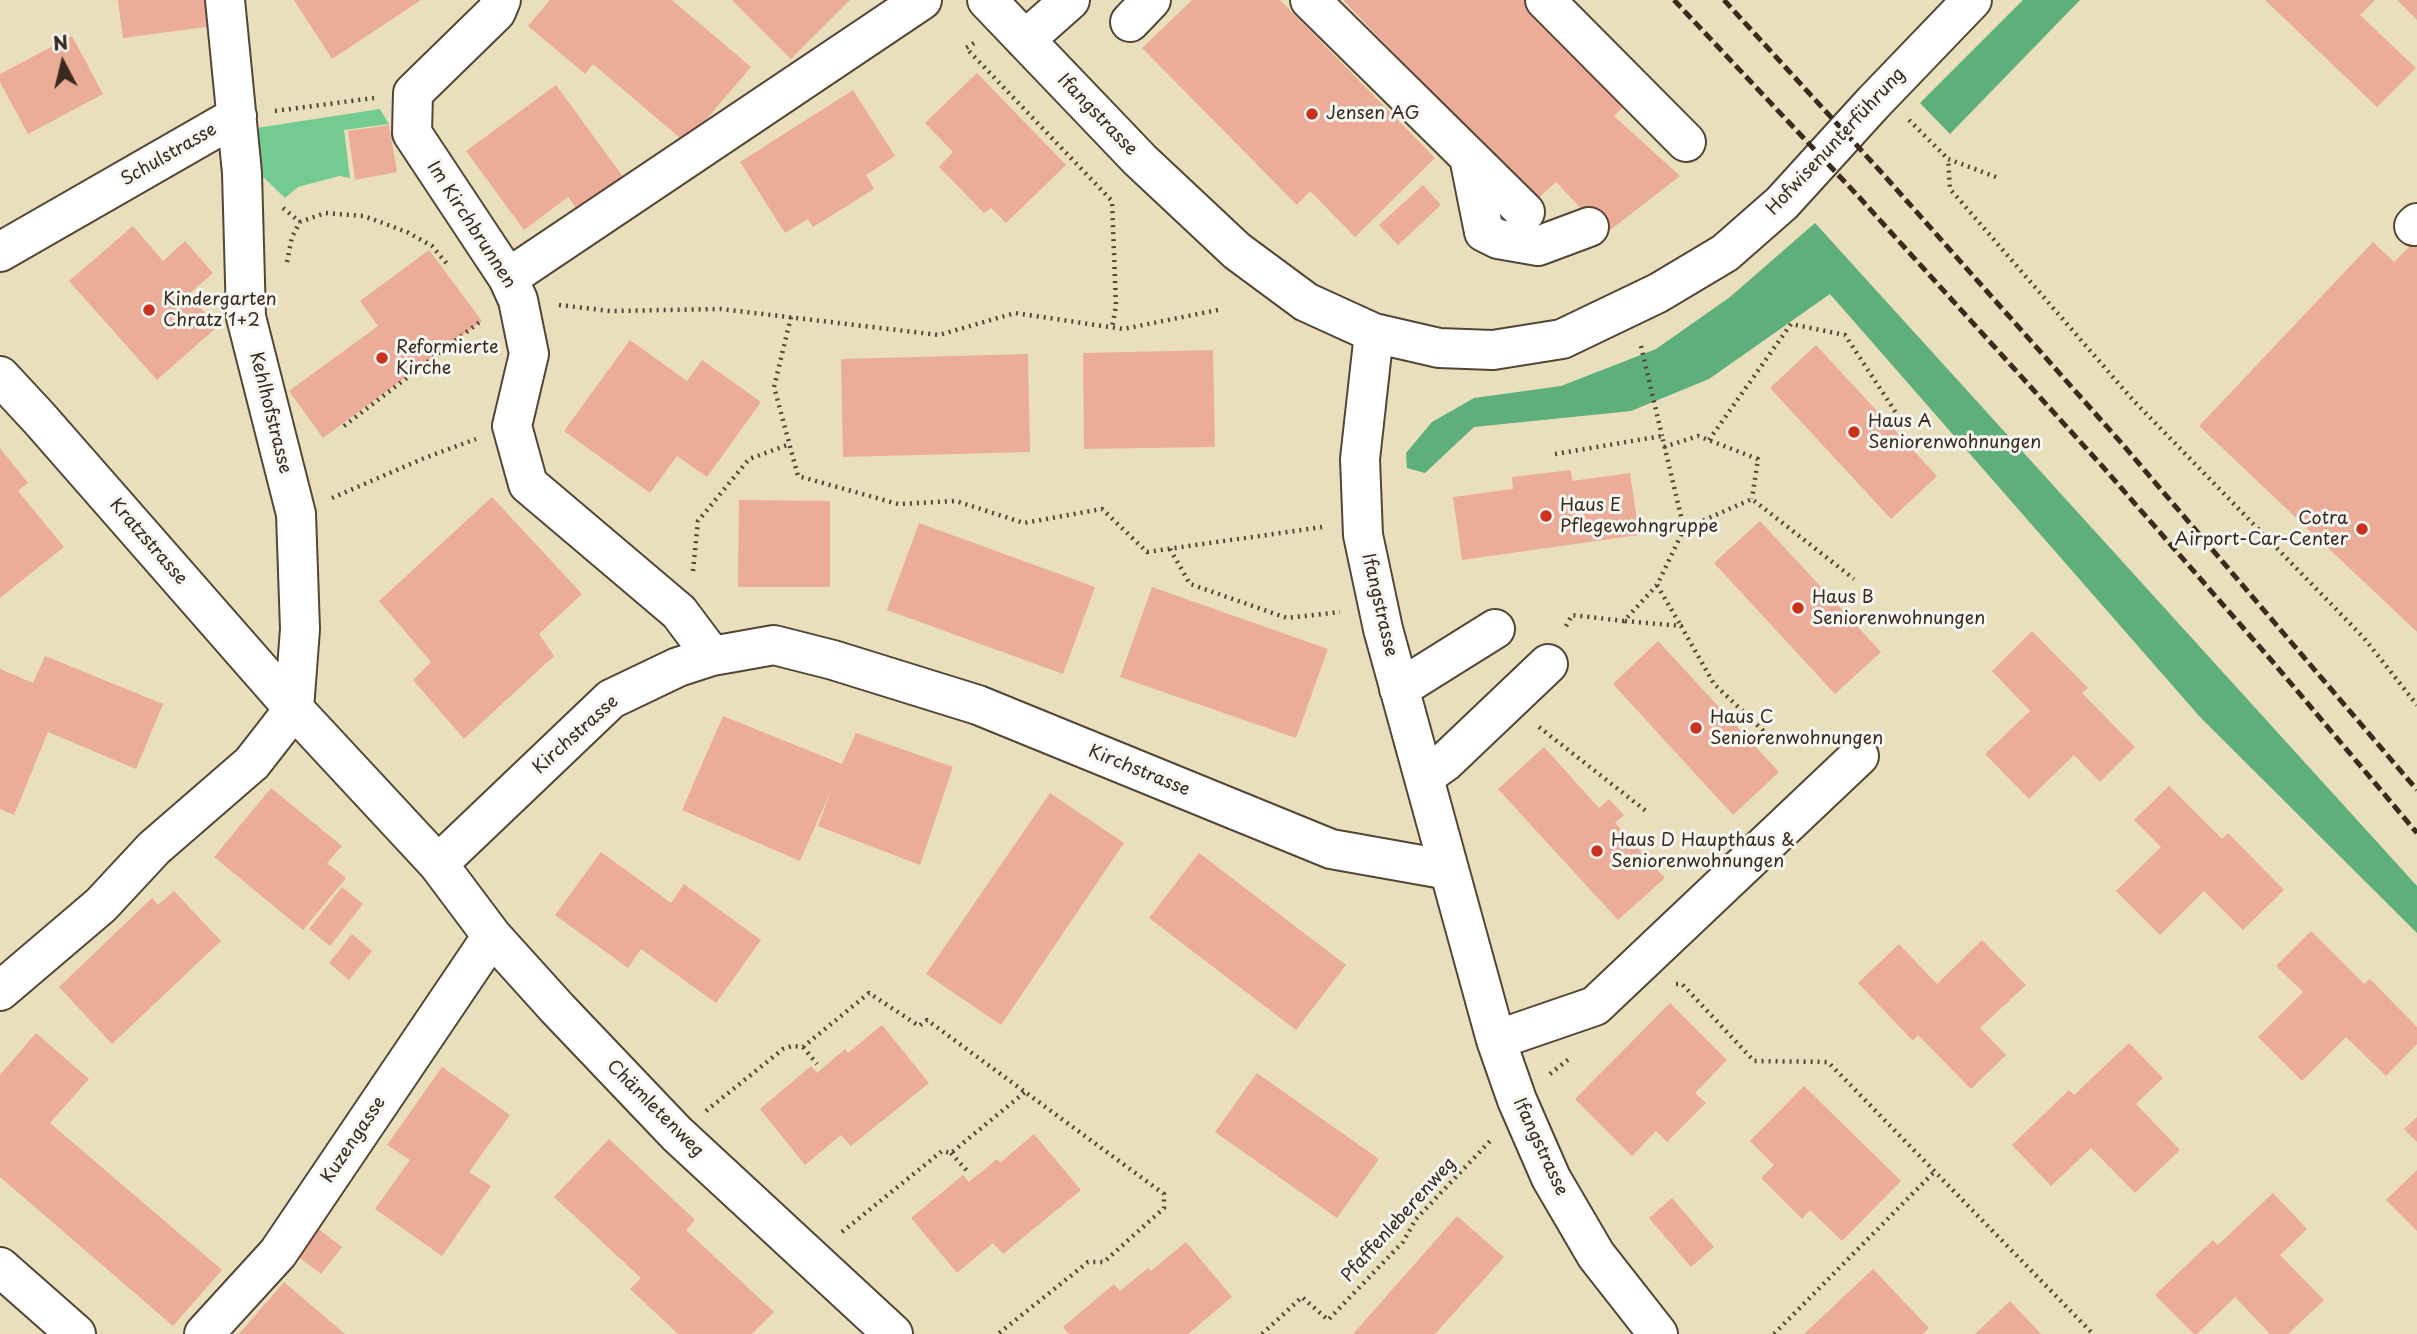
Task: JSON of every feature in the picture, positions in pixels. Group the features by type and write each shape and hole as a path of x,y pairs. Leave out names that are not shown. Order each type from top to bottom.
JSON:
{"street":[{"name":"Schulstrasse","path":"0,252 237,116 225,0"},
{"path":"413,93 496,12 501,0"},
{"path":"504,298 922,0"},
{"name":"Ifangstrasse","path":"987,0 1140,160 1237,251 1306,302 1374,333 1360,460 1363,535 1383,629 1496,1040 1517,1100 1551,1178 1597,1255 1658,1334"},
{"path":"1025,40 1070,0"},
{"path":"1545,0 1686,142"},
{"name":"Hofwisenunterführung","path":"1374,333 1439,348 1493,350 1562,339 1658,293 1725,253 1782,203 1972,0"},
{"path":"1317,2 1525,212"},
{"name":"Im Kirchbrunnen","path":"413,93 412,133 504,298 528,354 513,426 528,484 679,612 712,656"},
{"name":"Kehlhofstrasse","path":"237,116 242,173 246,317 296,514 300,629 294,709"},
{"path":"1469,157 1484,232 1498,239 1538,246 1590,227"},
{"name":"Kratzstrasse","path":"0,376 294,709"},
{"path":"1399,689 1495,629"},
{"name":"Kirchstrasse","path":"438,864 611,699 678,667 712,656 775,645 978,705 1331,849 1449,870"},
{"path":"1424,777 1445,762 1548,664"},
{"path":"0,991 101,905 155,848 251,763 294,709 438,864"},
{"path":"1496,1040 1595,1006 1859,756"},
{"name":"Chämletenweg","path":"438,864 492,936 677,1134 893,1334"},
{"name":"Kuzengasse","path":"204,1334 278,1253 492,936"},
{"path":"0,1268 76,1334"}],"path":[{"path":"976,41 965,48 1112,201 1116,306 1112,328"},
{"path":"237,116 413,93"},
{"path":"1902,112 1948,159 1996,177"},
{"path":"1948,159 1950,189 2132,399 2364,638 2417,705"},
{"path":"285,275 292,237 300,222 326,213 364,216 407,232 432,246 449,266"},
{"path":"344,426 504,298 610,311 721,309 939,335 1015,313 1123,329 1218,310"},
{"path":"791,317 774,387 798,476 898,503 956,501 1024,523 1102,509 1147,552 1322,527"},
{"path":"1709,440 1791,324 1845,335 1904,425"},
{"path":"1624,621 1657,585 1684,529 1641,346"},
{"path":"296,514 422,459 513,426"},
{"path":"1555,454 1662,436"},
{"path":"1664,447 1698,436 1758,458 1752,499"},
{"path":"679,612 693,569 698,521 749,459 790,444"},
{"path":"1684,529 1752,499"},
{"path":"1752,499 1854,579"},
{"path":"1170,549 1190,583 1239,601 1287,618 1345,611"},
{"path":"1657,585 1714,684 1773,740"},
{"path":"1548,664 1572,615 1682,626"},
{"path":"1534,724 1646,811"},
{"path":"1670,985 1682,984 1754,1061 1828,1062 2093,1334"},
{"path":"677,1134 783,1049 803,1047 869,993 919,1026 927,1020 1164,1194 1164,1208 1104,1262 1088,1262 998,1334"},
{"path":"803,1047 817,1064"},
{"path":"1517,1100 1576,1053"},
{"path":"951,1153 1024,1092"},
{"name":"Pfaffenleberenweg","path":"1262,1334 1301,1297 1328,1320 1403,1242 1416,1219 1493,1138 1517,1100"},
{"path":"810,1257 942,1151 951,1153 969,1173"},
{"path":"1774,1334 1935,1171"}],"green space":[{"path":"2023,0 2080,0 1950,134 1920,103"},
{"path":"380,109 389,124 344,130 350,178 339,176 298,187 285,198 252,166 250,129"},
{"path":"1815,223 2417,886 2417,933 2200,717 1830,294 1709,379 1631,411 1474,427 1425,473 1407,468 1406,453 1432,422 1474,398 1561,386 1656,349 1730,297"}],"building":[{"path":"118,0 209,0 213,26 123,38"},
{"path":"294,0 421,0 332,59"},
{"path":"550,0 672,0 751,67 686,143 593,64 585,74 528,26"},
{"path":"732,0 850,0 791,59"},
{"path":"1192,0 1280,0 1435,158 1355,237 1310,191 1297,205 1142,48"},
{"path":"1343,0 1525,0 1625,105 1614,116 1680,176 1605,234 1556,182 1535,201"},
{"path":"2265,0 2375,0 2360,15 2416,68 2377,107"},
{"path":"2397,0 2417,0 2417,20"},
{"path":"72,36 103,94 28,134 0,82 0,74"},
{"path":"977,73 1066,165 1006,223 991,208 984,213 939,167 953,152 925,123"},
{"path":"556,85 624,178 579,212 568,197 524,230 466,151"},
{"path":"853,90 895,156 866,175 874,189 813,227 808,219 785,233 740,162"},
{"path":"389,125 397,172 355,180 348,131"},
{"path":"1423,185 1441,205 1398,245 1379,225"},
{"name":"Kindergarten Chratz 1+2","path":"133,226 163,261 185,241 213,273 189,294 217,327 157,380 69,281"},
{"name":"Cotra Airport-Car-Center","path":"2417,239 2417,632 2199,426 2373,242 2394,262"},
{"name":"Reformierte Kirche","path":"429,250 482,321 323,438 289,391 378,326 360,301"},
{"path":"630,340 687,381 702,360 761,402 707,477 677,456 650,493 564,431"},
{"name":"Haus A Seniorenwohnungen","path":"1816,345 1937,476 1891,519 1770,388"},
{"path":"1213,350 1215,447 1084,449 1083,353"},
{"path":"1028,354 1030,452 843,457 841,359"},
{"path":"0,448 28,483 18,491 64,547 0,598"},
{"name":"Haus E Pflegewohngruppe","path":"1571,470 1572,481 1630,473 1639,535 1462,560 1453,497 1513,489 1512,477"},
{"path":"492,497 582,594 539,634 554,656 464,739 413,680 431,662 379,601"},
{"path":"739,500 830,501 830,587 738,587"},
{"name":"Haus B Seniorenwohnungen","path":"1760,521 1881,652 1835,694 1714,563"},
{"path":"919,523 1095,587 1063,674 887,610"},
{"path":"1152,587 1328,649 1296,738 1120,677"},
{"path":"2032,631 2088,688 2082,693 2135,747 2100,782 2074,755 2029,799 1985,754 2030,711 1992,671"},
{"name":"Haus C Seniorenwohnungen","path":"1658,641 1779,772 1733,815 1613,684"},
{"path":"45,656 163,704 136,769 48,732 14,815 0,809 0,669 33,683"},
{"path":"723,716 842,764 856,733 953,767 920,865 818,826 832,788 800,861 682,810"},
{"name":"Haus D Haupthaus & Seniorenwohnungen","path":"1544,747 1599,808 1609,799 1624,815 1615,823 1665,878 1618,920 1498,789"},
{"path":"2169,786 2222,839 2228,833 2284,890 2243,930 2204,891 2160,935 2116,891 2161,847 2134,820"},
{"path":"271,788 342,846 327,863 346,878 303,930 214,857"},
{"path":"1050,793 1124,843 1001,1025 926,974"},
{"path":"601,852 671,903 684,884 761,940 716,1003 641,949 628,968 555,915"},
{"path":"1199,853 1346,965 1296,1030 1149,918"},
{"path":"342,887 363,904 330,946 309,929"},
{"path":"174,891 221,941 112,1044 59,987 152,898 158,905"},
{"path":"2311,931 2364,984 2370,979 2417,1027 2417,1044 2386,1076 2346,1037 2302,1081 2258,1037 2303,992 2276,966"},
{"path":"352,934 372,951 349,980 329,963"},
{"path":"1982,940 2026,985 1980,1028 2006,1055 1971,1089 1918,1035 1913,1041 1858,983 1899,944 1937,984"},
{"path":"1670,1003 1727,1060 1695,1093 1706,1103 1667,1142 1656,1131 1632,1156 1575,1099"},
{"path":"882,1025 929,1083 851,1146 841,1135 805,1165 760,1109 811,1066 817,1073 845,1049 848,1053"},
{"path":"36,1033 89,1079 50,1123 222,1270 173,1326 0,1177 0,1075"},
{"path":"2129,1043 2163,1078 2136,1104 2180,1150 2135,1193 2091,1148 2051,1186 2012,1145 2069,1090 2074,1095"},
{"path":"442,1067 510,1115 469,1172 491,1186 442,1256 375,1209 410,1160 387,1145"},
{"path":"1257,1073 1379,1159 1337,1218 1215,1132"},
{"path":"1804,1086 1901,1181 1842,1241 1810,1210 1802,1219 1761,1178 1774,1165 1750,1141"},
{"path":"2417,1117 2417,1142 2404,1129"},
{"path":"1034,1134 1081,1190 1003,1254 993,1243 957,1273 911,1218 963,1175 969,1182 997,1159 1000,1163"},
{"path":"609,1139 695,1220 686,1230 774,1312 752,1334 678,1334 630,1289 641,1278 554,1197"},
{"path":"2417,1170 2417,1231 2386,1200"},
{"path":"2273,1193 2307,1229 2280,1255 2324,1300 2288,1334 2270,1334 2235,1297 2194,1334 2155,1295 2213,1240 2218,1245"},
{"path":"1672,1198 1714,1247 1691,1267 1649,1218"},
{"path":"1457,1216 1504,1257 1435,1334 1353,1334"},
{"path":"312,1224 342,1247 321,1274 291,1251"},
{"path":"1186,1242 1232,1297 1188,1334 1069,1334 1063,1327 1114,1284 1120,1291 1148,1268 1151,1271"},
{"path":"1873,1269 1929,1328 1923,1334 1804,1334"},
{"path":"284,1282 345,1334 239,1334"},
{"path":"2010,1301 2041,1334 1975,1334"}],"railway":[{"path":"1674,0 1859,197 2103,467 2417,833"},
{"path":"1724,0 1882,173 2124,446 2417,790"}],"place":[{"name":"Jensen AG","path":"1312,114"},
{"name":"Kindergarten Chratz 1+2","path":"149,310"},
{"name":"Reformierte Kirche","path":"382,358"},
{"name":"Haus A Seniorenwohnungen","path":"1854,432"},
{"name":"Haus E Pflegewohngruppe","path":"1546,516"},
{"name":"Cotra Airport-Car-Center","path":"2362,529"},
{"name":"Haus B Seniorenwohnungen","path":"1798,608"},
{"name":"Haus C Seniorenwohnungen","path":"1696,728"},
{"name":"Haus D Haupthaus & Seniorenwohnungen","path":"1597,851"}]}
